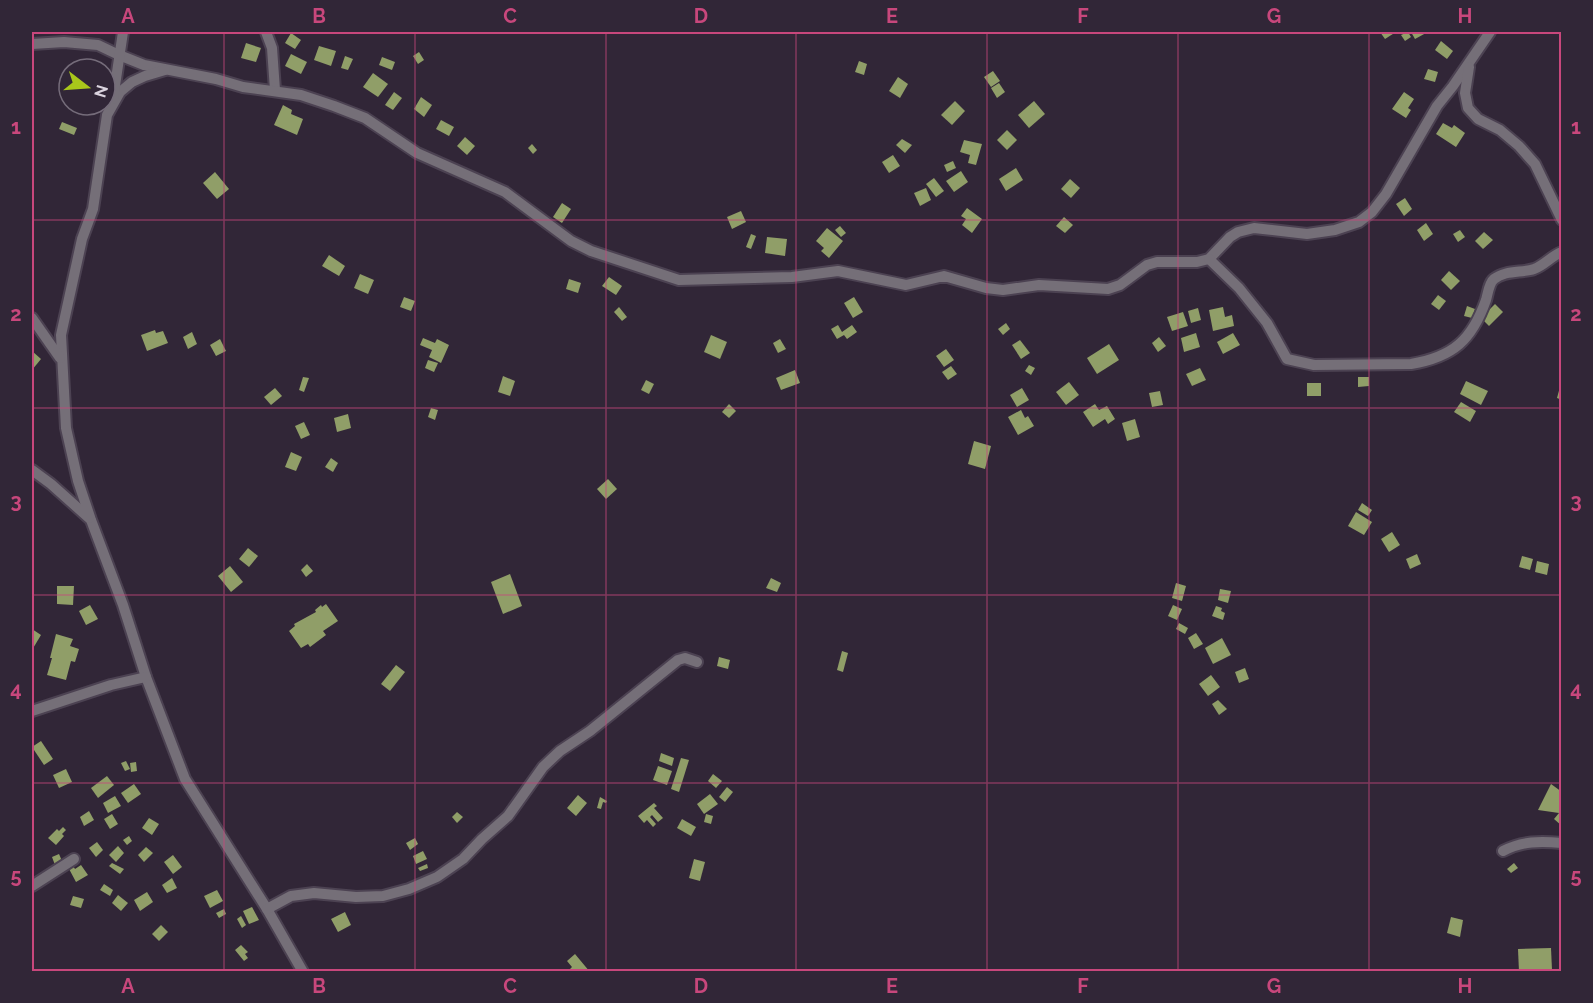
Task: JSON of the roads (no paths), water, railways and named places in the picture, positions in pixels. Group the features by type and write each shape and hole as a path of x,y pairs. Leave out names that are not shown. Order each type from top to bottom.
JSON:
{"street":[{"path":"117,71 123,32"},
{"path":"266,32 272,48 275,90"},
{"path":"32,44 64,42 98,45 144,64 243,87 275,90 301,96 365,118 417,153 505,192 571,242 591,251 680,280 792,278 838,272 906,285 944,276 986,288 1004,290 1039,285 1108,289 1120,285 1147,265 1157,262 1197,262 1209,259 1238,232 1254,228 1307,234 1335,231 1359,222 1372,212 1386,194 1437,106 1490,32"},
{"path":"1469,63 1465,93 1468,108 1478,119 1500,130 1519,146 1534,164 1562,220"},
{"path":"117,97 132,82 168,69"},
{"path":"107,117 93,209 82,238 61,335 66,428 78,481 146,676 185,779 267,909 303,972"},
{"path":"1209,259 1239,288 1268,323 1287,359 1314,365 1411,364 1425,362 1443,355 1466,340 1495,278 1537,268 1551,256 1562,252"},
{"path":"32,318 61,359"},
{"path":"32,470 51,483 91,520"},
{"path":"267,909 291,896 314,893 356,897 382,896 409,889 437,877 463,859 508,816 543,767 560,750 590,731 678,660 685,658 697,662"},
{"path":"32,711 146,676"},
{"path":"1503,851 1517,844 1562,843"},
{"path":"32,886 74,859"}]}
